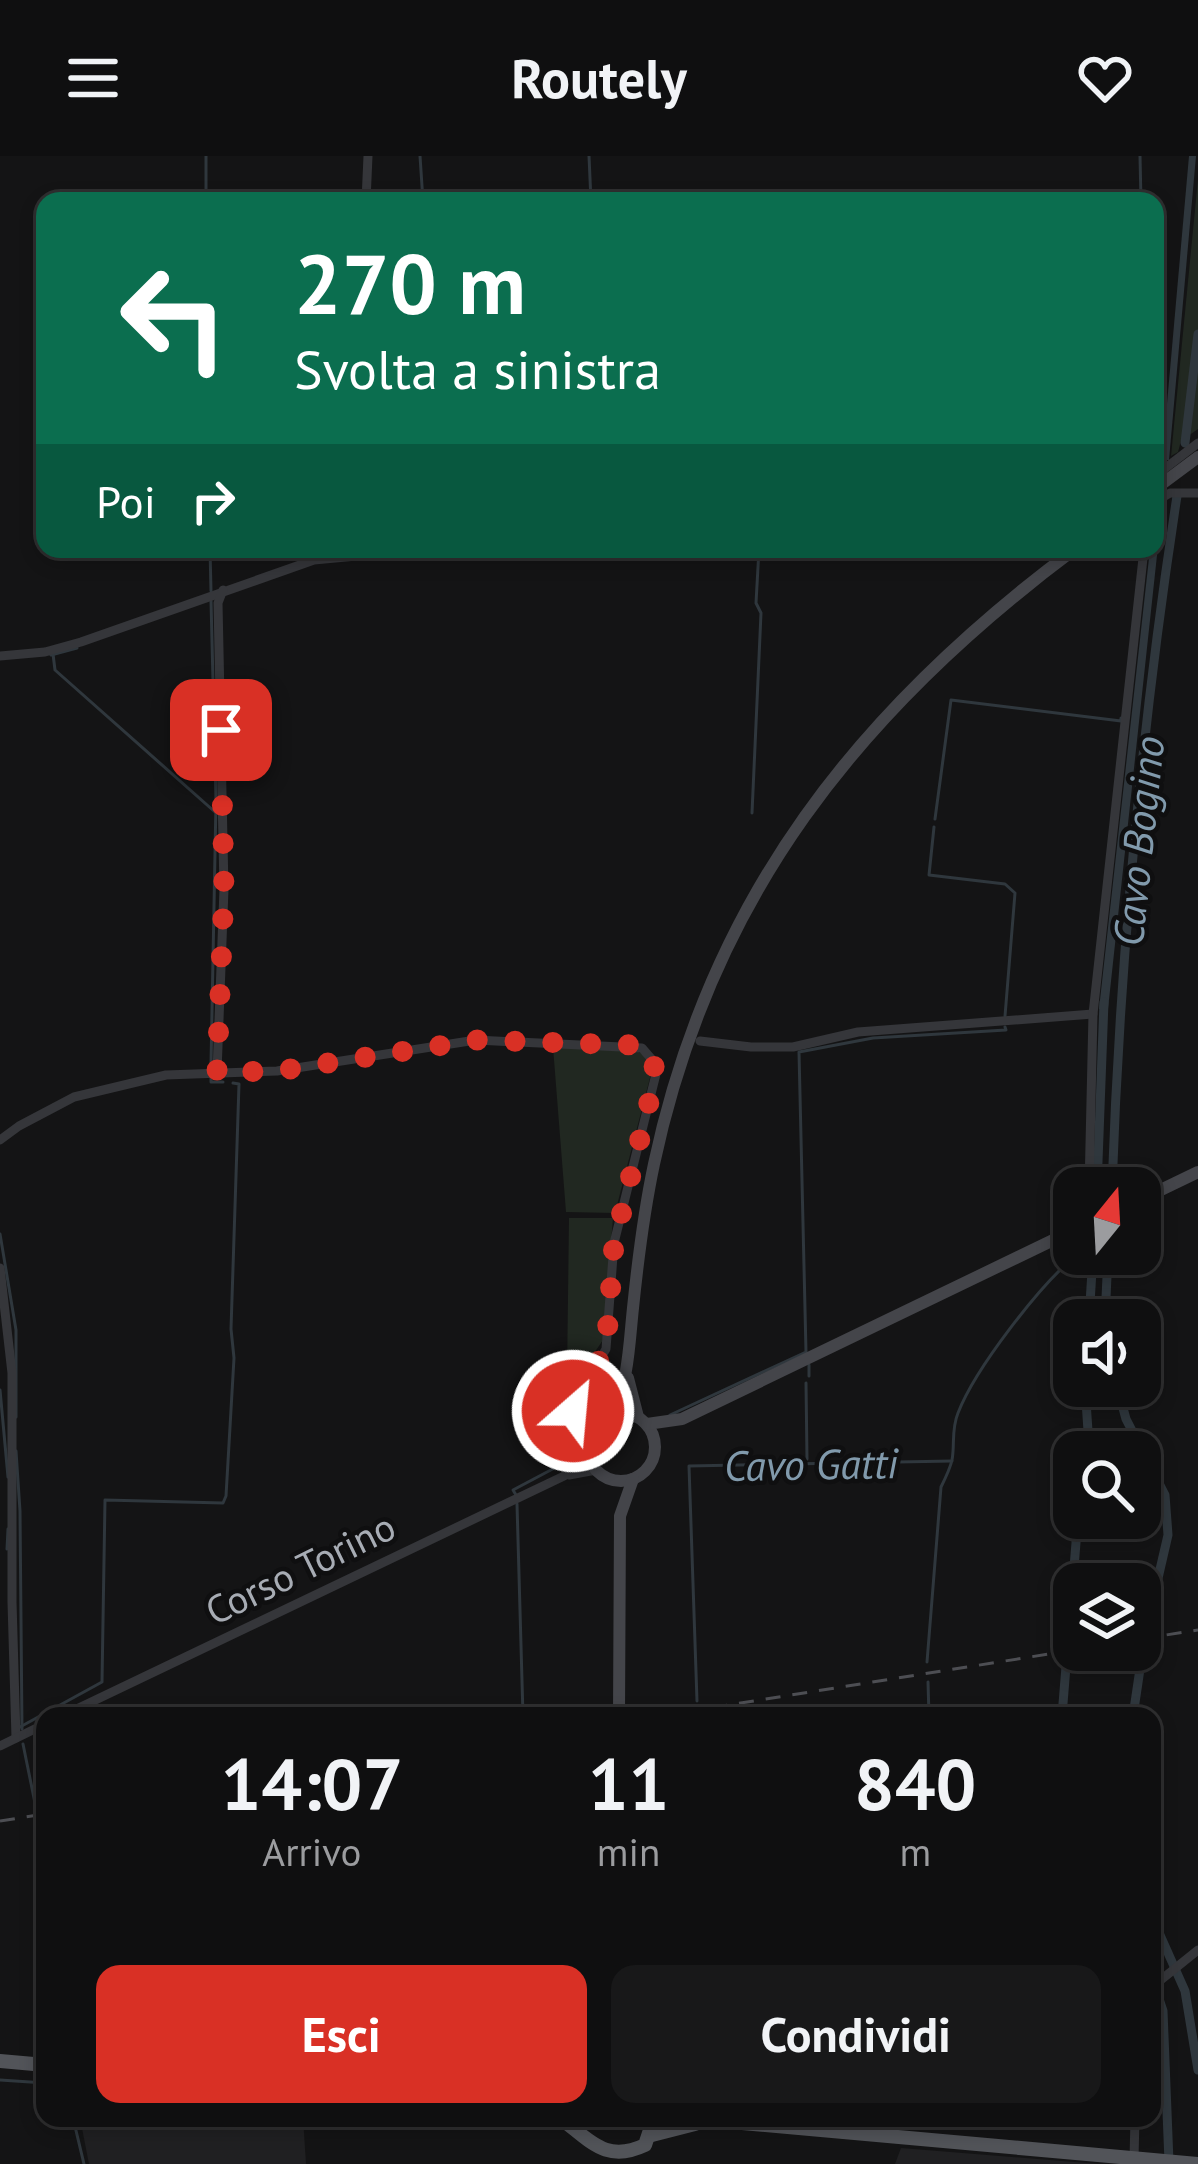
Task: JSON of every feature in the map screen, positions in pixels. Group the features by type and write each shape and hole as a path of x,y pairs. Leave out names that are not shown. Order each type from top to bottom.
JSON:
{"main road":[{"path":"1164,482 1198,457"},
{"path":"620,1516 588,1444 607,1416 627,1370 642,1223 668,1104 706,996 753,897 799,821 868,732 963,637 1064,558"},
{"path":"1161,1190 1198,1172"},
{"path":"619,1707 620,1516 633,1479 649,1467 667,1431 682,1419 1053,1240"},
{"path":"627,1370 656,1449"},
{"path":"607,1416 682,1419"},
{"path":"601,1474 633,1479"},
{"path":"0,2062 36,2064"},
{"path":"570,2127 598,2153 619,2158 639,2151 653,2127"},
{"path":"580,2127 582,2137"},
{"path":"652,2135 685,2127"},
{"path":"761,2127 1198,2164"}],"street":[{"path":"366,192 368,156"},
{"path":"1164,469 1198,443"},
{"path":"1164,497 1198,493"},
{"path":"0,656 45,652 81,642 325,558"},
{"path":"1089,1167 1093,1014 1143,558"},
{"path":"217,1072 224,889 218,604 224,590"},
{"path":"700,1041 793,1047 858,1032 1093,1014"},
{"path":"0,1140 51,1108 97,1089 166,1075 277,1071 476,1040 634,1045 651,1054 656,1074 614,1244 608,1341 603,1357 569,1391 570,1405 588,1444"},
{"path":"0,1268 12,1373 16,1738"},
{"path":"577,1415 607,1416"},
{"name":"Corso Torino","path":"81,1707 564,1476 580,1463 588,1444"},
{"name":"Corso Torino","path":"564,1476 601,1474"},
{"path":"0,1745 36,1728"},
{"path":"1161,1979 1198,1950"},
{"path":"1133,2161 1135,2127"}],"shaded area":[{"path":"1189,156 1196,156 1169,460 1164,460"},
{"path":"1198,179 1198,429 1171,456"},
{"path":"1149,558 1157,558 1108,1009 1099,1009"},
{"path":"553,1047 630,1048 645,1055 652,1070 615,1213 566,1212"},
{"path":"569,1218 613,1218 603,1340 586,1365 567,1376"},
{"path":"82,2127 304,2127 306,2164 89,2164"},
{"path":"901,2148 1099,2164 895,2164"}],"waterway":[{"path":"206,156 206,192"},
{"path":"420,156 422,192"},
{"path":"589,156 591,192"},
{"path":"1140,156 1141,192"},
{"name":"Cavo Bogino","path":"1185,443 1198,334"},
{"name":"Cavo Bogino","path":"1113,1167 1134,841 1177,496"},
{"path":"210,558 211,591"},
{"path":"752,813 761,613 756,603 758,558"},
{"path":"211,601 216,801 211,1064"},
{"path":"51,655 77,648"},
{"path":"53,654 55,670 215,812"},
{"path":"935,819 951,700 1121,718"},
{"path":"934,827 929,875 1005,884 1015,893 1005,1016"},
{"path":"1098,1167 1104,1002"},
{"path":"670,1415 806,1352 799,1052 873,1038 1005,1027"},
{"path":"211,1078 211,1082 223,1082"},
{"path":"56,1707 102,1682 105,1500 223,1503 226,1496 234,1358 239,1084 233,1083"},
{"path":"0,1234 16,1330 16,1417"},
{"path":"927,1662 941,1487 952,1460 958,1413 1010,1328 1056,1275"},
{"path":"1090,1299 1092,1275"},
{"name":"Cavo Bogino","path":"1106,1299 1107,1275"},
{"path":"809,1365 809,1376"},
{"path":"806,1383 807,1459"},
{"path":"0,1390 8,1477"},
{"path":"1086,1407 1088,1431"},
{"name":"Cavo Bogino","path":"1123,1407 1165,1495 1168,1535 1161,1565"},
{"path":"16,1451 22,1729"},
{"name":"Cavo Gatti","path":"697,1701 689,1466 952,1461"},
{"path":"516,1495 513,1490 564,1463"},
{"path":"517,1504 523,1707"},
{"path":"7,1549 8,1529"},
{"path":"1063,1707 1076,1539"},
{"name":"Cavo Bogino","path":"1134,1707 1140,1671"},
{"path":"928,1682 929,1707"},
{"path":"20,1727 36,1718"},
{"path":"23,1744 36,1808"},
{"name":"Cavo Bogino","path":"1161,1937 1185,1991 1198,2070"},
{"path":"1161,2005 1169,2162"},
{"path":"0,2080 36,2082"},
{"path":"75,2127 84,2164"}],"railway":[{"path":"1161,1636 1198,1630"},
{"path":"716,1707 1053,1653"},
{"path":"0,1821 36,1815"}],"route":[{"path":"221,730 224,889 217,1072 277,1071 476,1040 634,1045 651,1054 656,1074 614,1244 606,1349 569,1391 573,1411"}]}
